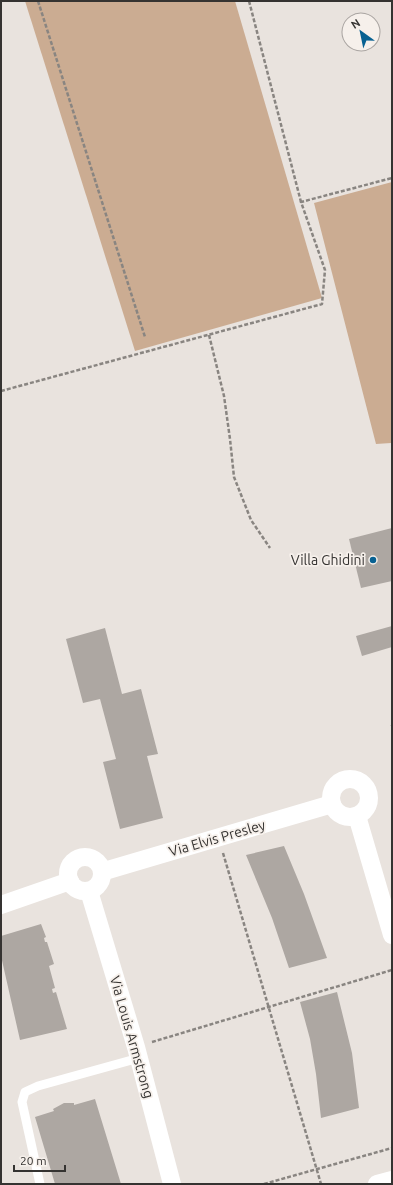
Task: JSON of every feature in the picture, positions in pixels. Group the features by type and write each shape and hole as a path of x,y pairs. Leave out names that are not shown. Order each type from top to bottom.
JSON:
{"street":[{"path":"346,780 358,781 364,785 367,790 368,802 362,813 356,816 345,816 340,814 332,804 331,798 336,786 346,780"},
{"name":"Via Elvis Presley","path":"102,870 108,870 332,804"},
{"path":"356,816 392,935"},
{"path":"85,857 96,860 102,870 103,876 98,886 89,891 78,890 73,886 68,876 68,870 75,861 85,857"},
{"path":"1,905 70,881"},
{"name":"Via Louis Armstrong","path":"89,891 137,1052 172,1184"},
{"path":"377,1184 392,1180"}],"lane":[{"path":"40,1184 22,1102 25,1092 38,1086 137,1052"}],"path":[{"path":"38,1 145,337"},
{"path":"1,391 322,304 325,270 300,202 249,1"},
{"path":"300,202 392,178"},
{"path":"209,335 224,396 234,477 251,520 270,548"},
{"path":"219,837 321,1184"},
{"path":"137,1052 269,1007 392,970"},
{"path":"264,1184 392,1148"}],"shaded area":[{"path":"25,1 235,1 322,298 135,351"},
{"path":"392,182 392,445 391,443 376,444 314,203"}],"building":[{"name":"Villa Ghidini","path":"392,528 392,581 361,588 349,539"},
{"path":"392,626 392,647 362,656 356,636"},
{"path":"105,628 122,694 141,689 158,754 147,756 163,818 120,829 103,762 116,759 100,699 83,703 66,639"},
{"path":"284,846 304,894 327,958 289,968 272,918 246,855"},
{"path":"41,924 46,937 44,938 45,942 47,942 54,964 49,966 55,988 52,989 53,993 56,992 67,1029 20,1040 1,956 1,936"},
{"path":"337,992 352,1053 359,1108 321,1118 310,1039 300,1002"},
{"path":"95,1099 121,1184 55,1184 35,1117 54,1111 53,1109 64,1103 74,1103 74,1105"}],"place":[{"name":"Villa Ghidini","path":"373,560"}]}
